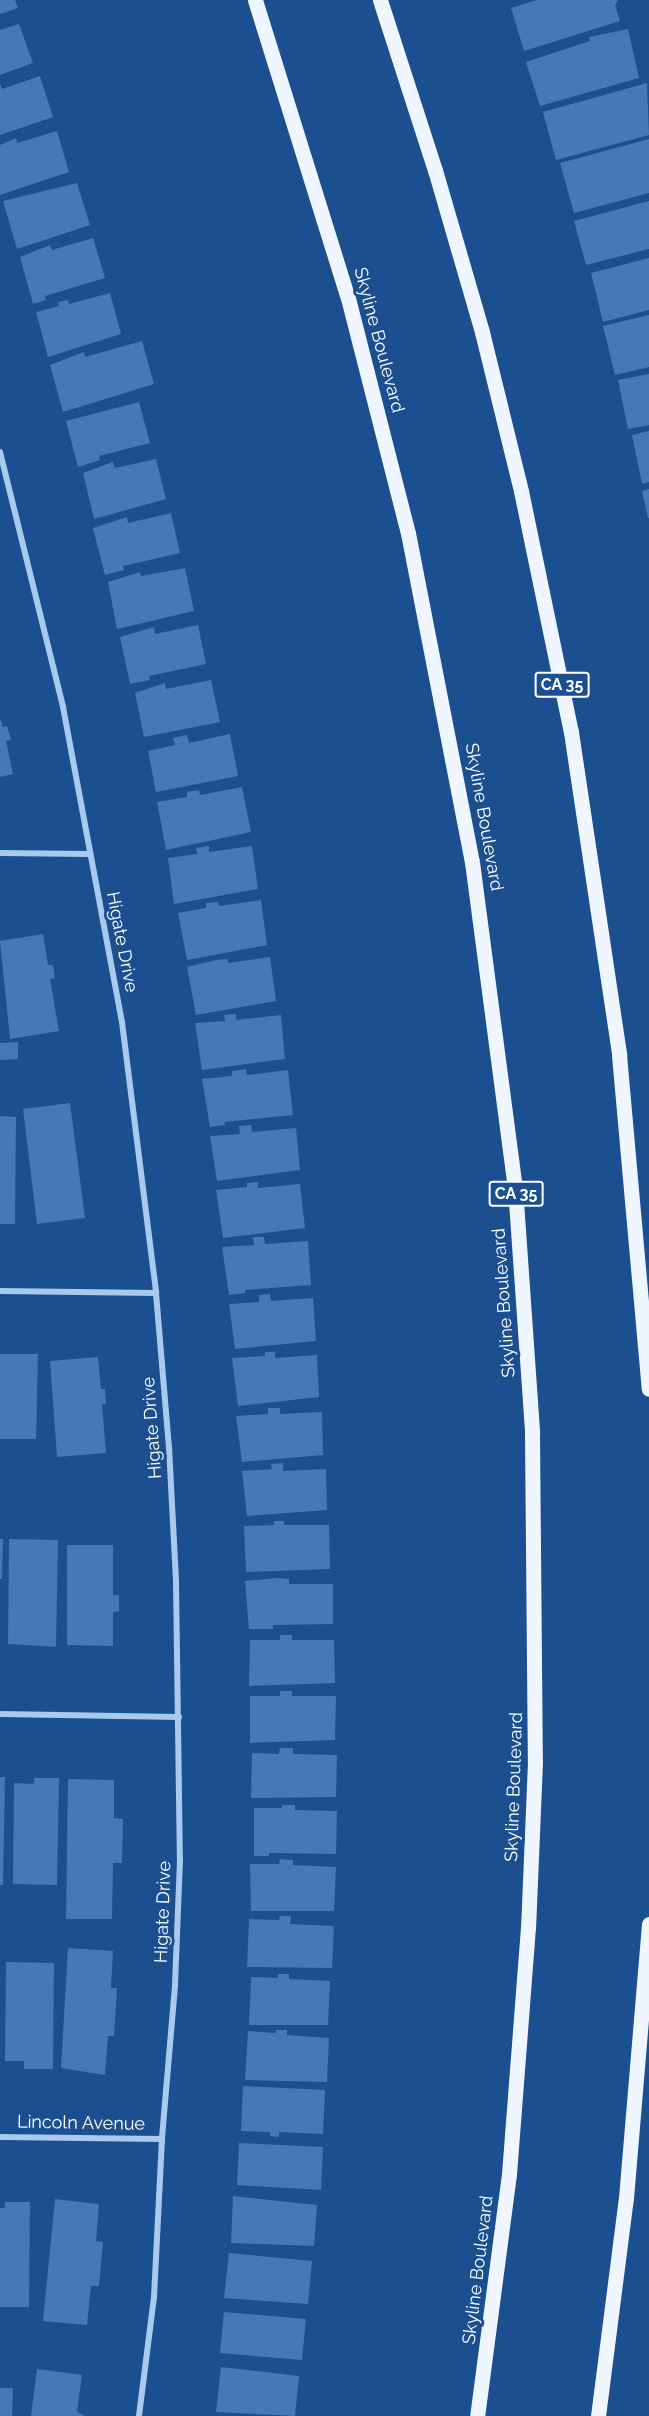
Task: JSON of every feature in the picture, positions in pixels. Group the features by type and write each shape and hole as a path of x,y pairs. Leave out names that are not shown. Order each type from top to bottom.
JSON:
{"main road":[{"name":"Skyline Boulevard","path":"255,0 348,298 408,533 442,690 476,883 515,1187 532,1433 535,1762 528,1927 510,2163 477,2416"},
{"name":"CA 35","path":"380,0 435,170 482,332 523,502 571,732 617,1043 649,1389"},
{"path":"598,2416 626,2198 649,1924"}],"street":[{"name":"Higate Drive","path":"0,452 63,706 122,1022 156,1293 169,1447 179,1717 176,1986 162,2139 154,2297 139,2416"},
{"path":"0,853 89,854"},
{"path":"0,1291 156,1293"},
{"path":"0,1714 179,1717"},
{"name":"Lincoln Avenue","path":"0,2137 162,2139"}],"building":[{"path":"0,0 15,0 18,8 0,14"},
{"path":"537,0 618,0 615,5 620,21 524,51 511,8"},
{"path":"19,24 33,63 0,75 0,30"},
{"path":"628,29 639,78 540,106 526,62 590,41 589,37"},
{"path":"40,76 53,117 0,135 0,83 2,89"},
{"path":"647,83 649,135 556,160 543,112"},
{"path":"57,131 69,172 0,195 0,145 16,138 17,143"},
{"path":"649,139 649,193 574,213 560,163"},
{"path":"77,183 90,225 17,249 3,201"},
{"path":"649,201 649,249 586,265 574,221"},
{"path":"93,238 105,278 45,296 46,300 33,304 20,257 50,245 52,250"},
{"path":"649,258 649,310 603,322 591,273"},
{"path":"110,293 121,334 48,357 36,312 59,306 58,302 68,300 69,304"},
{"path":"649,315 649,367 615,375 603,326"},
{"path":"142,341 154,384 63,412 50,365 84,352 85,357"},
{"path":"649,374 649,425 628,429 618,380"},
{"path":"139,402 150,443 99,456 100,460 78,467 66,421"},
{"path":"649,431 649,482 642,484 632,435"},
{"path":"156,459 166,499 94,519 83,473 113,462 115,468"},
{"path":"649,489 649,518 648,518 642,491"},
{"path":"171,513 180,553 123,566 124,570 105,575 93,528 127,517 128,523"},
{"path":"185,568 194,611 117,629 108,582 140,572 141,576"},
{"path":"198,625 206,664 149,676 150,680 130,684 120,637 154,627 155,634"},
{"path":"211,680 220,722 144,737 135,693 165,683 166,689"},
{"path":"0,718 3,727 7,726 11,740 6,741 13,774 0,777"},
{"path":"230,734 238,776 156,792 148,751 175,745 173,738 187,735 189,743"},
{"path":"242,787 251,832 166,850 157,802 187,797 187,792 199,790 200,795"},
{"path":"209,846 209,852 252,846 258,889 174,904 168,858 197,854 196,848"},
{"path":"261,900 267,945 187,960 178,913 206,908 206,903 218,902 219,906"},
{"path":"43,934 48,965 53,965 55,978 50,979 59,1031 10,1039 0,941"},
{"path":"270,957 276,1001 196,1015 187,967 216,960 228,959 228,963"},
{"path":"236,1014 236,1020 281,1015 285,1059 202,1070 195,1023 225,1021 224,1015"},
{"path":"18,1042 18,1059 0,1060 0,1043"},
{"path":"246,1069 247,1075 288,1070 293,1115 224,1122 225,1125 210,1127 202,1079 232,1076 232,1071"},
{"path":"70,1103 85,1218 37,1224 23,1109"},
{"path":"0,1116 16,1117 15,1224 0,1224"},
{"path":"251,1125 252,1132 296,1128 300,1170 217,1181 210,1136 240,1134 239,1126"},
{"path":"258,1182 258,1188 300,1184 305,1228 223,1238 216,1190 247,1187 247,1183"},
{"path":"253,1237 264,1237 265,1244 308,1241 311,1285 245,1290 245,1293 229,1295 222,1247 254,1245"},
{"path":"270,1294 271,1301 313,1298 316,1341 235,1349 229,1304 259,1302 259,1295"},
{"path":"265,1352 275,1352 275,1358 317,1355 319,1397 238,1406 232,1358 265,1356"},
{"path":"0,1354 38,1354 36,1439 0,1439"},
{"path":"98,1357 101,1389 105,1389 106,1404 102,1404 106,1453 57,1457 50,1361"},
{"path":"268,1408 280,1408 280,1414 322,1412 323,1455 242,1462 236,1416 268,1414"},
{"path":"283,1463 283,1471 326,1469 327,1510 247,1516 242,1471 272,1469 271,1464"},
{"path":"274,1521 284,1521 284,1525 329,1525 330,1569 246,1572 244,1526 274,1525"},
{"path":"0,1539 3,1539 2,1579 0,1579"},
{"path":"9,1539 58,1540 56,1647 8,1644"},
{"path":"67,1545 113,1545 113,1595 119,1595 119,1611 113,1612 113,1646 67,1645"},
{"path":"289,1579 289,1584 333,1584 333,1624 273,1625 273,1629 249,1629 245,1581"},
{"path":"280,1635 292,1635 292,1640 334,1640 335,1683 249,1686 250,1640 280,1640"},
{"path":"280,1691 292,1691 292,1696 336,1696 335,1740 250,1743 250,1696 280,1696"},
{"path":"280,1748 293,1748 293,1754 337,1755 336,1797 251,1798 252,1753 279,1754"},
{"path":"0,1777 5,1777 3,1885 0,1885"},
{"path":"34,1778 59,1778 57,1885 13,1884 14,1783 34,1784"},
{"path":"68,1779 114,1780 114,1818 123,1819 122,1863 113,1863 112,1919 66,1919"},
{"path":"282,1805 295,1805 295,1810 337,1811 336,1854 269,1853 269,1856 254,1856 254,1808 282,1808"},
{"path":"280,1859 293,1860 293,1865 336,1867 334,1911 251,1911 250,1864 279,1864"},
{"path":"280,1916 291,1916 290,1924 334,1926 332,1968 247,1967 249,1919 279,1920"},
{"path":"68,1948 113,1951 111,1988 117,1988 114,2036 108,2036 105,2075 61,2068"},
{"path":"6,1962 54,1963 53,2069 24,2069 24,2061 5,2061"},
{"path":"278,1974 289,1974 289,1979 330,1981 328,2025 249,2025 251,1977 278,1978"},
{"path":"276,2030 287,2030 287,2035 329,2038 327,2082 245,2080 248,2031 276,2033"},
{"path":"243,2086 325,2090 323,2134 279,2132 279,2137 270,2136 270,2132 241,2131"},
{"path":"239,2143 323,2147 321,2190 237,2185"},
{"path":"233,2196 317,2205 314,2246 231,2243"},
{"path":"55,2199 99,2204 96,2241 103,2242 99,2286 91,2286 87,2325 43,2321"},
{"path":"5,2202 30,2202 29,2307 0,2307 0,2208 5,2208"},
{"path":"229,2253 312,2261 308,2304 224,2298"},
{"path":"224,2312 306,2319 302,2360 220,2353"},
{"path":"221,2367 299,2376 295,2416 216,2412"},
{"path":"37,2369 82,2375 77,2412 85,2416 31,2416"},
{"path":"0,2388 13,2388 12,2416 0,2416"}]}
